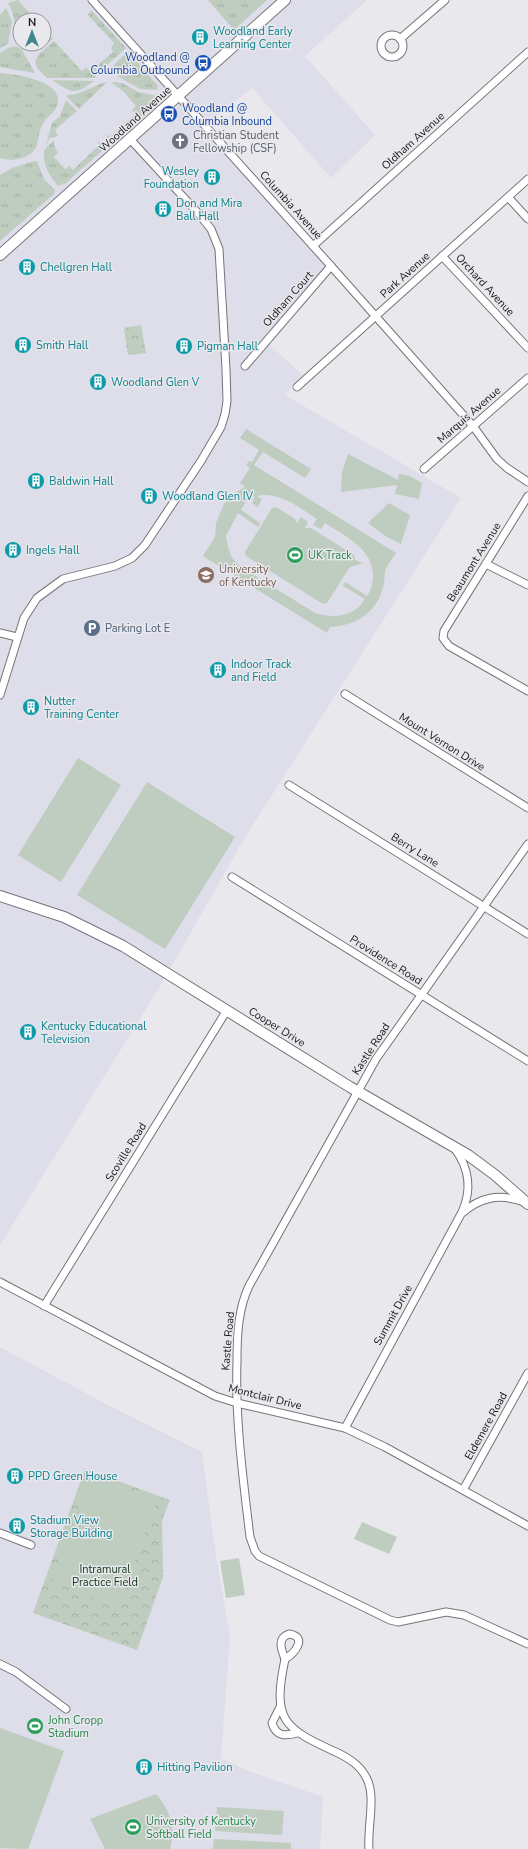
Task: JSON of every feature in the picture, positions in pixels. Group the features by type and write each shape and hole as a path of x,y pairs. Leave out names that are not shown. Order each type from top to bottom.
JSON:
{"main road":[{"name":"Woodland Avenue","path":"0,255 285,0"},
{"name":"Cooper Drive","path":"0,896 47,910 81,924 123,946 357,1091 483,1165 528,1204"}],"street":[{"path":"400,39 445,0"},
{"name":"Columbia Avenue","path":"96,1 178,96 473,426 502,464 528,482"},
{"name":"Oldham Avenue","path":"313,246 528,52"},
{"path":"0,694 24,618 37,598 63,579 115,566 132,558 145,545 200,461 221,427 225,414 227,401 224,321 221,261 218,244 211,229 198,213 130,139"},
{"name":"Park Avenue","path":"297,388 528,179"},
{"path":"508,197 528,219"},
{"name":"Orchard Avenue","path":"442,256 528,348"},
{"name":"Oldham Court","path":"246,366 331,266"},
{"name":"Marquis Avenue","path":"424,469 528,378"},
{"name":"Beaumont Avenue","path":"528,496 444,631 444,640 449,646 528,691"},
{"path":"486,564 528,585"},
{"path":"0,633 17,638"},
{"name":"Mount Vernon Drive","path":"345,694 528,808"},
{"name":"Berry Lane","path":"289,785 528,934"},
{"name":"Kastle Road","path":"528,844 376,1060 357,1091 246,1292 241,1310 238,1338 237,1403 239,1443 250,1537 255,1552 259,1556 390,1620 398,1622 446,1612 458,1614 528,1644"},
{"name":"Providence Road","path":"232,877 528,1061"},
{"name":"Scoville Road","path":"44,1306 227,1010"},
{"name":"Summit Drive","path":"345,1428 467,1202 469,1181 461,1157 452,1146"},
{"name":"Summit Drive","path":"461,1214 474,1204 490,1197 507,1197 528,1204"},
{"name":"Montclair Drive","path":"0,1282 198,1388 237,1403 345,1428 385,1447 528,1526"},
{"name":"Eldemere Road","path":"463,1490 528,1373"},
{"path":"0,1533 31,1546"},
{"path":"285,1659 280,1687 280,1707 282,1715 291,1728 297,1733 351,1760 363,1772 370,1789 369,1849"},
{"path":"0,1664 16,1672 52,1701 66,1710"},
{"path":"280,1707 272,1723 273,1729 278,1734 286,1736 297,1733"}],"shaded area":[{"name":"University of Kentucky","path":"0,0 367,0 305,56 375,135 331,178 252,88 205,125 331,266 266,342 303,375 285,395 461,498 244,839 162,983 0,1245"},
{"path":"0,1347 104,1403 202,1452 214,1543 230,1636 221,1758 248,1771 323,1797 320,1849 0,1849"}],"green space":[{"path":"18,0 29,12 13,12 8,3"},
{"path":"208,0 267,0 234,30"},
{"path":"6,8 12,21 8,44 0,48 0,15"},
{"path":"91,10 126,48 97,74 95,78 47,78 37,68 35,61 41,52 52,52 52,43 54,41 82,71 86,68 91,71 113,52 111,48 114,43 88,15"},
{"path":"12,47 12,52 23,52 35,73 0,67 0,53"},
{"path":"128,51 158,86 157,90 140,89 114,74 113,66"},
{"path":"0,73 25,77 45,83 57,94 58,102 54,110 42,125 37,145 31,154 10,160 0,158"},
{"path":"52,80 94,81 81,89 72,91"},
{"path":"107,82 79,109 67,97 68,95 79,93"},
{"path":"112,83 122,83 138,92 157,96 158,100 112,143 105,134 110,137 135,114 132,110 136,106 124,92"},
{"path":"66,100 77,111 55,130 58,135 50,138 46,145 52,123 60,116"},
{"path":"54,140 54,145 58,153 54,157 65,169 69,166 73,170 99,145 97,140 105,148 66,183 58,186 51,177 44,160 44,150"},
{"path":"37,161 44,179 55,190 54,194 0,241 0,175 12,168"},
{"path":"141,325 146,353 128,355 124,328"},
{"path":"246,429 311,469 305,478 263,452 254,465 396,553 389,562 380,596 376,604 364,616 348,624 330,627 327,633 203,556 215,537 216,523 224,504 233,494 245,487 240,483 250,468 246,465 249,461 252,462 259,450 240,438","holes":["270,495 284,499 298,506 317,519 313,525 321,529 325,523 350,539 364,552 369,560 373,579 367,596 345,582 343,586 365,599 356,610 336,616 315,613 241,567 232,558 226,536 238,513 258,527 260,523 241,510 247,500 255,496 252,503 258,507 262,499 257,496"]},
{"path":"348,454 398,480 399,474 410,476 422,483 419,499 395,494 397,485 341,492 342,472"},
{"path":"389,503 410,515 401,544 385,536 368,523"},
{"path":"276,507 294,518 297,523 301,517 308,522 305,528 311,528 354,555 355,560 363,563 350,567 327,603 323,604 246,556 245,552 272,508"},
{"path":"78,758 121,785 61,882 18,855"},
{"path":"147,782 235,837 165,949 77,895"},
{"name":"Intramural Practice Field","path":"85,1469 170,1500 162,1520 163,1577 137,1650 33,1613"},
{"path":"90,1476 157,1500 118,1606 52,1582"},
{"path":"362,1522 397,1537 389,1554 354,1539"},
{"path":"239,1558 245,1595 226,1598 220,1561"},
{"path":"0,1728 64,1751 28,1849 0,1848"},
{"name":"University of Kentucky Softball Field","path":"156,1794 168,1813 172,1826 172,1841 170,1849 105,1849 90,1819"},
{"path":"217,1807 284,1811 282,1835 215,1831"},
{"path":"214,1839 291,1843 291,1849 213,1849"}],"place":[{"name":"Woodland Early Learning Center","path":"200,37"},
{"name":"Woodland @ Columbia Outbound","path":"203,63"},
{"name":"Woodland @ Columbia Inbound","path":"169,114"},
{"name":"Christian Student Fellowship (CSF)","path":"180,141"},
{"name":"Wesley Foundation","path":"212,177"},
{"name":"Don and Mira Ball Hall","path":"163,209"},
{"name":"Chellgren Hall","path":"27,267"},
{"name":"Smith Hall","path":"23,345"},
{"name":"Pigman Hall","path":"184,346"},
{"name":"Woodland Glen V","path":"98,382"},
{"name":"Baldwin Hall","path":"36,481"},
{"name":"Woodland Glen IV","path":"149,496"},
{"name":"Ingels Hall","path":"13,550"},
{"name":"UK Track","path":"295,555"},
{"name":"University of Kentucky","path":"206,575"},
{"name":"Parking Lot E","path":"92,628"},
{"name":"Indoor Track and Field","path":"218,670"},
{"name":"Nutter Training Center","path":"31,707"},
{"name":"Kentucky Educational Television","path":"28,1032"},
{"name":"PPD Green House","path":"15,1476"},
{"name":"Stadium View Storage Building","path":"17,1526"},
{"name":"John Cropp Stadium","path":"35,1726"},
{"name":"Hitting Pavilion","path":"144,1767"},
{"name":"University of Kentucky Softball Field","path":"133,1827"}]}
